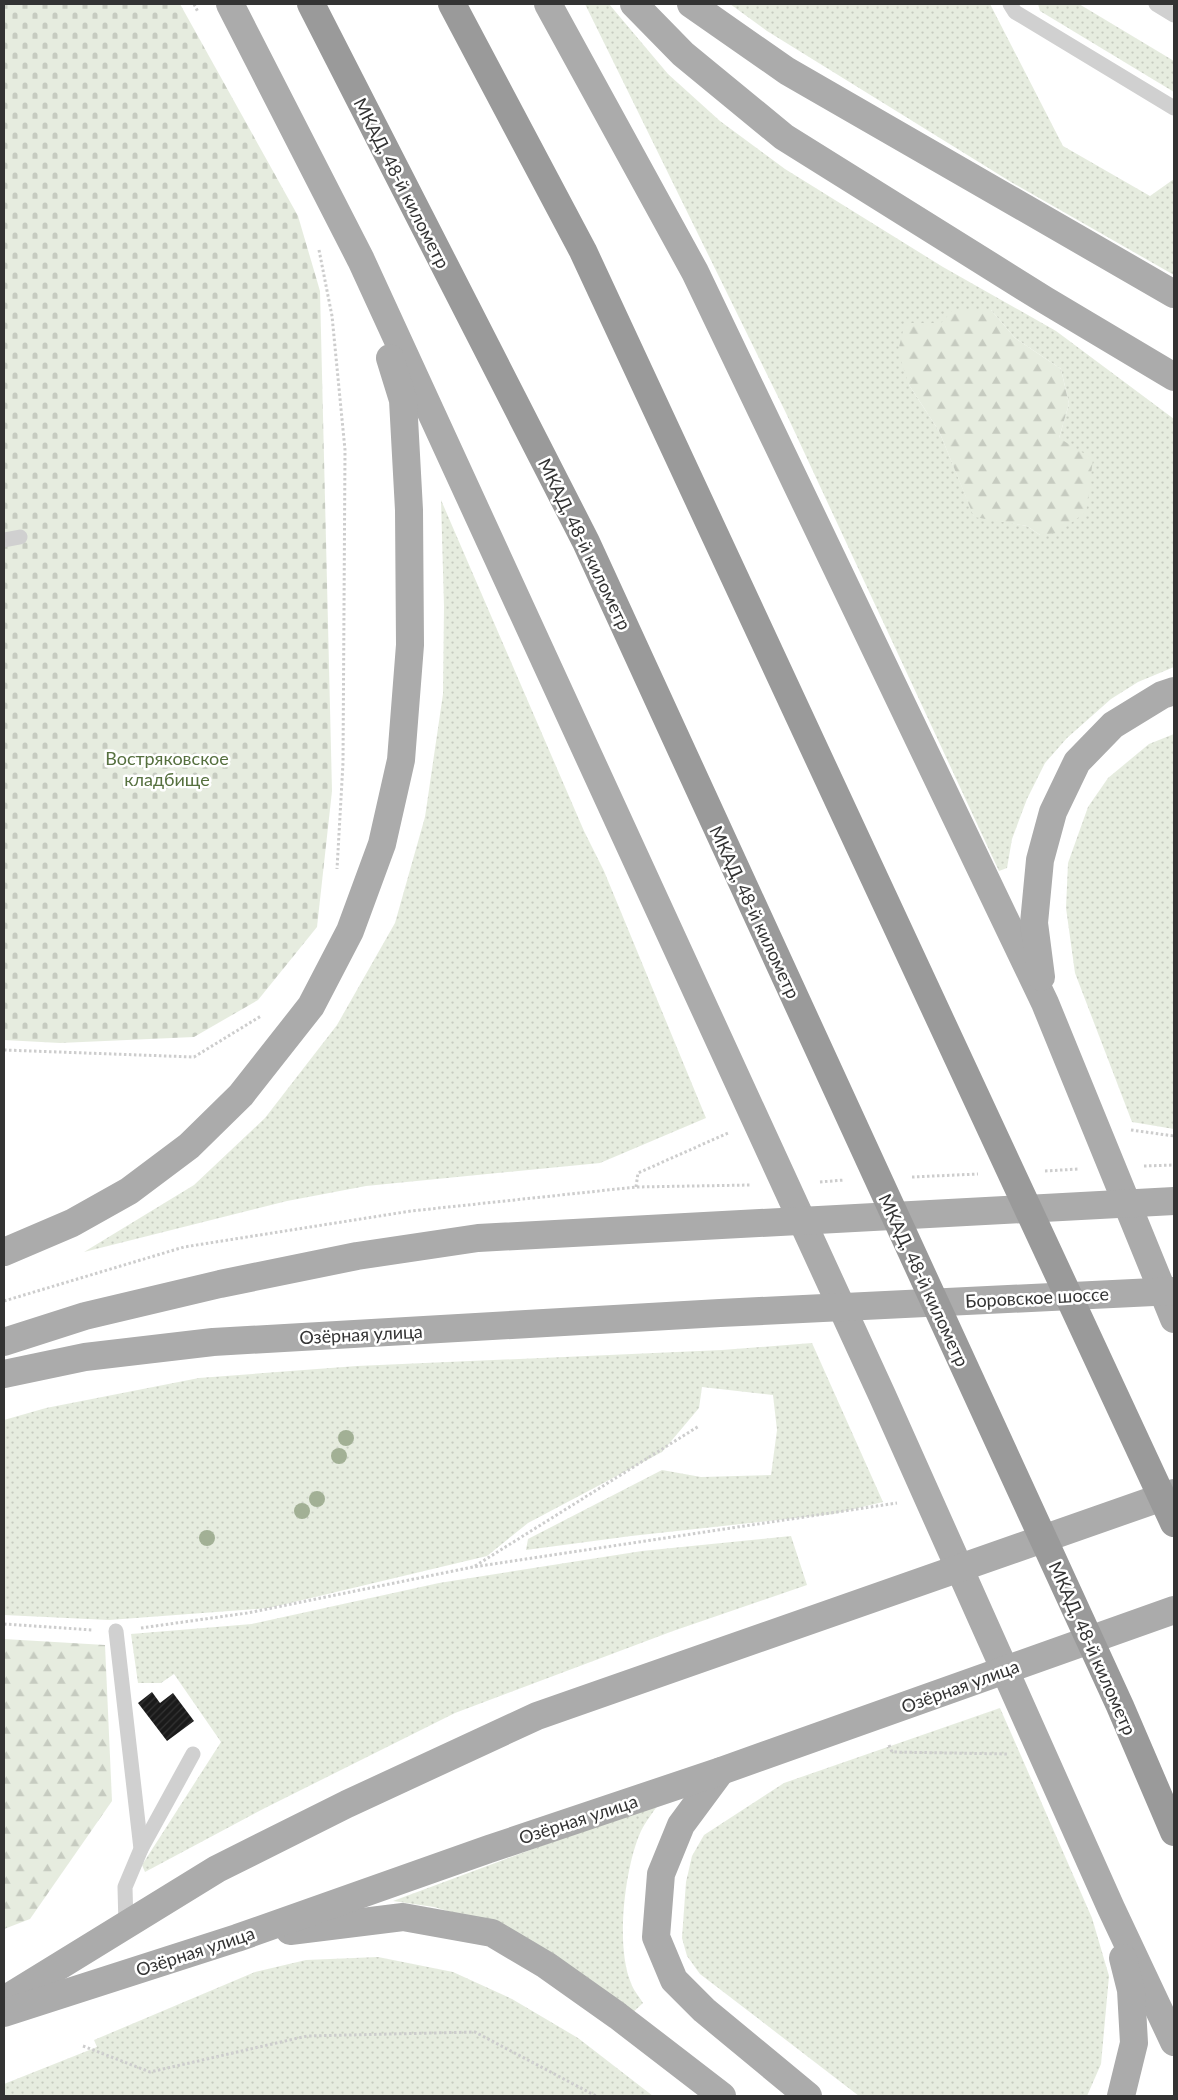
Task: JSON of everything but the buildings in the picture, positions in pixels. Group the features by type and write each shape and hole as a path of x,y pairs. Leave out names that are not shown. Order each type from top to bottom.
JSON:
{"highway":[{"name":"МКАД, 48-й километр","path":"310,4 586,542 1120,1706 1174,1832"},
{"path":"452,4 583,251 1174,1523"}],"main road":[{"path":"230,4 361,260 882,1395 1111,1908 1174,2042"},
{"path":"548,4 695,272 1045,1003 1174,1319"},
{"path":"634,4 683,54 784,137 1045,300 1174,377"},
{"path":"691,4 787,71 1174,294"},
{"path":"4,1252 72,1223 128,1191 189,1146 241,1095 312,1006 350,931 382,844 401,760 410,645 410,510 403,400 361,260"},
{"path":"1045,1003 1034,923 1040,860 1053,812 1077,762 1113,725 1162,695 1174,692"},
{"path":"4,1342 85,1316 220,1284 357,1256 478,1238 1173,1201"},
{"name":"Боровское шоссе","path":"720,1313 1174,1291"},
{"name":"Озёрная улица","path":"4,1374 85,1357 213,1342 720,1313"},
{"path":"4,2000 218,1869 348,1804 538,1716 1174,1493"},
{"name":"Озёрная улица","path":"4,2014 237,1938 490,1849 722,1771 1162,1614"},
{"path":"722,1771 681,1825 661,1874 656,1937 674,1980 704,2010 808,2096"},
{"path":"1111,1908 1130,1990 1134,2043 1121,2096"},
{"path":"237,1938 403,1917 492,1933 546,1965 618,2016 722,2096"}],"lane":[{"path":"1010,4 1015,12 1174,108"},
{"path":"1156,4 1174,15"},
{"path":"4,540 20,537"},
{"path":"116,1631 141,1849"},
{"path":"126,1926 125,1887 141,1849 192,1754"}],"path":[{"path":"194,4 198,12"},
{"path":"318,248 332,316 345,450 343,764 336,876"},
{"path":"4,1050 194,1057 265,1013"},
{"path":"1131,1130 1174,1136"},
{"path":"636,1187 638,1174 729,1133"},
{"path":"1136,1167 1174,1165"},
{"path":"1036,1171 1086,1169"},
{"path":"907,1178 986,1174"},
{"path":"817,1182 847,1180"},
{"path":"707,1187 757,1184"},
{"path":"473,1567 699,1426"},
{"path":"4,1624 116,1631 247,1613 473,1567 898,1503"},
{"path":"892,1752 1011,1754"},
{"path":"83,2046 150,2072 307,2036 475,2032 596,2096"}],"green space":[{"name":"Востряковское кладбище","path":"4,4 180,4 298,216 320,291 332,791 317,927 258,1000 194,1037 60,1043 4,1040"},
{"path":"585,4 609,4 668,74 720,121 785,169 943,267 1056,331 1174,419 1174,667 1138,682 1111,699 1067,738 1045,763 1027,799 1012,839 1007,868 999,871 785,411","holes":["991,310 1015,338 1061,369 1069,404 1059,438 1040,535 1027,526 974,516 939,431 909,385 905,323 941,323"]},
{"path":"730,4 990,4 1063,146 1150,196 1174,179 1174,275 1011,182 767,31"},
{"path":"1038,4 1079,4 1174,61 1174,92 1040,11"},
{"path":"953,310 991,310 1015,338 1061,369 1069,404 1059,438 1093,459 1086,512 1057,533 1040,535 1027,526 974,517 939,431 909,385 898,351 905,323 941,323"},
{"path":"441,500 584,831 604,871 706,1118 600,1163 366,1186 287,1201 84,1252 194,1185 265,1118 337,1025 395,923 425,817 443,694 444,606"},
{"path":"1174,734 1174,1129 1132,1122 1075,973 1066,908 1068,863 1088,807 1108,778 1149,744"},
{"path":"812,1343 883,1502 833,1514 631,1536 526,1550 528,1539 662,1470 701,1477 771,1475 777,1430 773,1395 702,1387 699,1408 662,1452 528,1523 487,1556 269,1608 109,1620 4,1615 4,1420 46,1408 199,1378 357,1366 722,1350"},
{"path":"791,1536 807,1585 673,1631 455,1713 265,1808 145,1872 142,1865 221,1742 174,1674 161,1683 138,1683 131,1634 252,1624 439,1583 642,1551"},
{"path":"4,1639 105,1645 112,1801 30,1919 4,1929"},
{"path":"1000,1708 1092,1918 1109,1976 1101,2064 1087,2096 859,2096 700,1974 687,1956 682,1938 686,1882 692,1856 704,1835 784,1783"},
{"path":"660,1802 641,1831 630,1864 624,1906 624,1949 626,1967 631,1983 643,2003 629,2016 482,1921 434,1907 393,1901"},
{"path":"378,1957 453,1972 512,1999 578,2038 653,2096 4,2096 4,2084 97,2047 94,2040 255,1972 306,1960"}]}
